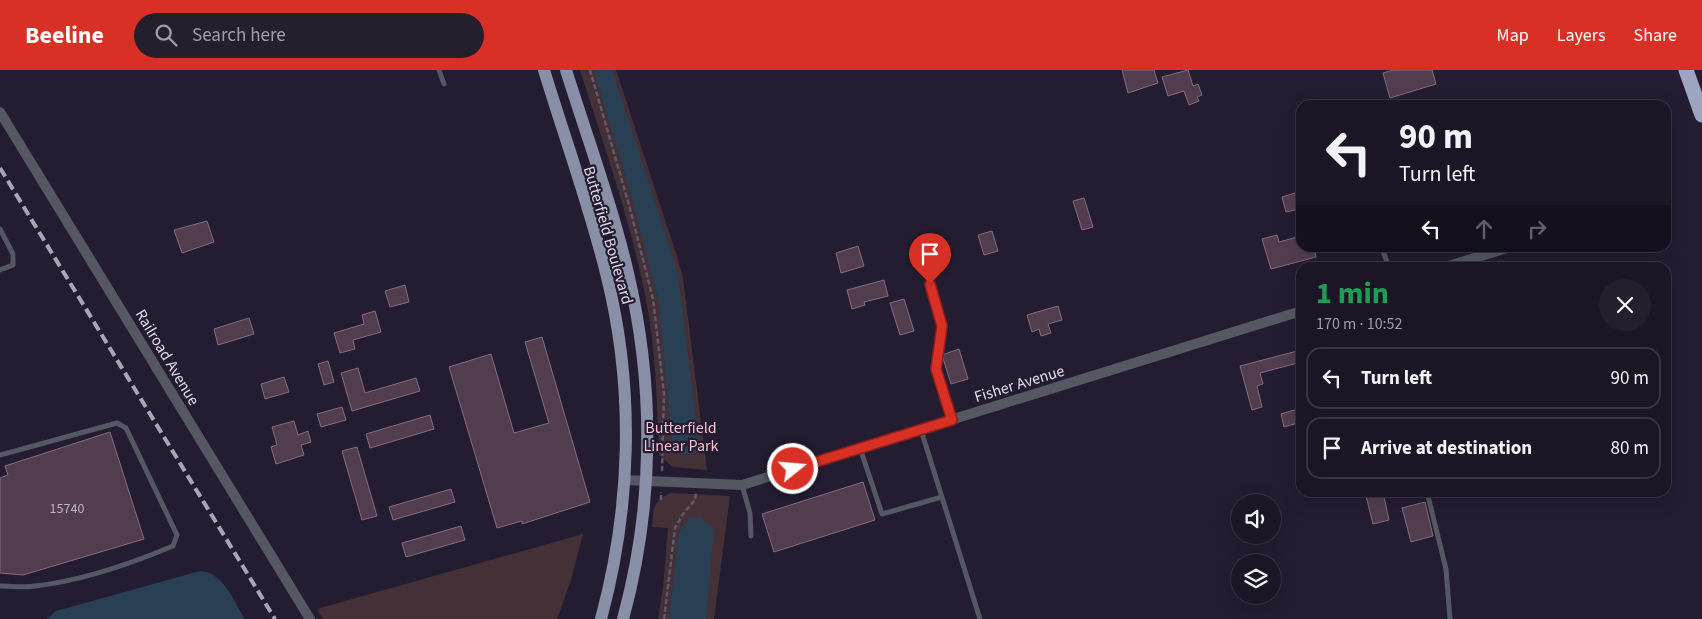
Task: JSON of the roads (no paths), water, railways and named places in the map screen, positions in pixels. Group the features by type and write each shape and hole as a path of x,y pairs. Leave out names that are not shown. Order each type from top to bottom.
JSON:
{"highway":[{"path":"1686,70 1702,115"}],"main road":[{"name":"Butterfield Boulevard","path":"544,70 607,277 616,322 626,403 625,480 616,558 601,619"},
{"name":"Butterfield Boulevard","path":"566,70 628,272 637,316 646,402 646,482 636,564 623,619"}],"street":[{"name":"Railroad Avenue","path":"0,112 310,619"},
{"path":"1462,262 1494,252"},
{"name":"Fisher Avenue","path":"625,480 742,485 1296,313"}],"lane":[{"path":"439,70 444,84"},
{"path":"0,229 14,254 13,265 0,270"},
{"path":"930,284 942,326 936,369 952,420"},
{"path":"0,454 117,423 126,428 177,535 173,546 139,560 82,576 35,586 0,586"},
{"path":"921,429 980,619"},
{"path":"860,448 882,514 942,497"},
{"path":"742,485 750,513 751,536"},
{"path":"1428,497 1446,570 1450,619"}],"water":[{"path":"594,70 612,70 673,257 679,282 699,444 694,454 682,455 673,445 658,299 634,205"},
{"path":"700,517 714,529 706,619 669,619 679,532 689,518"},
{"path":"200,571 215,576 222,582 245,619 47,619 56,611"}],"railway":[{"path":"0,168 275,619"}],"park label":[{"name":"Butterfield Linear Park","path":"681,436"}]}
